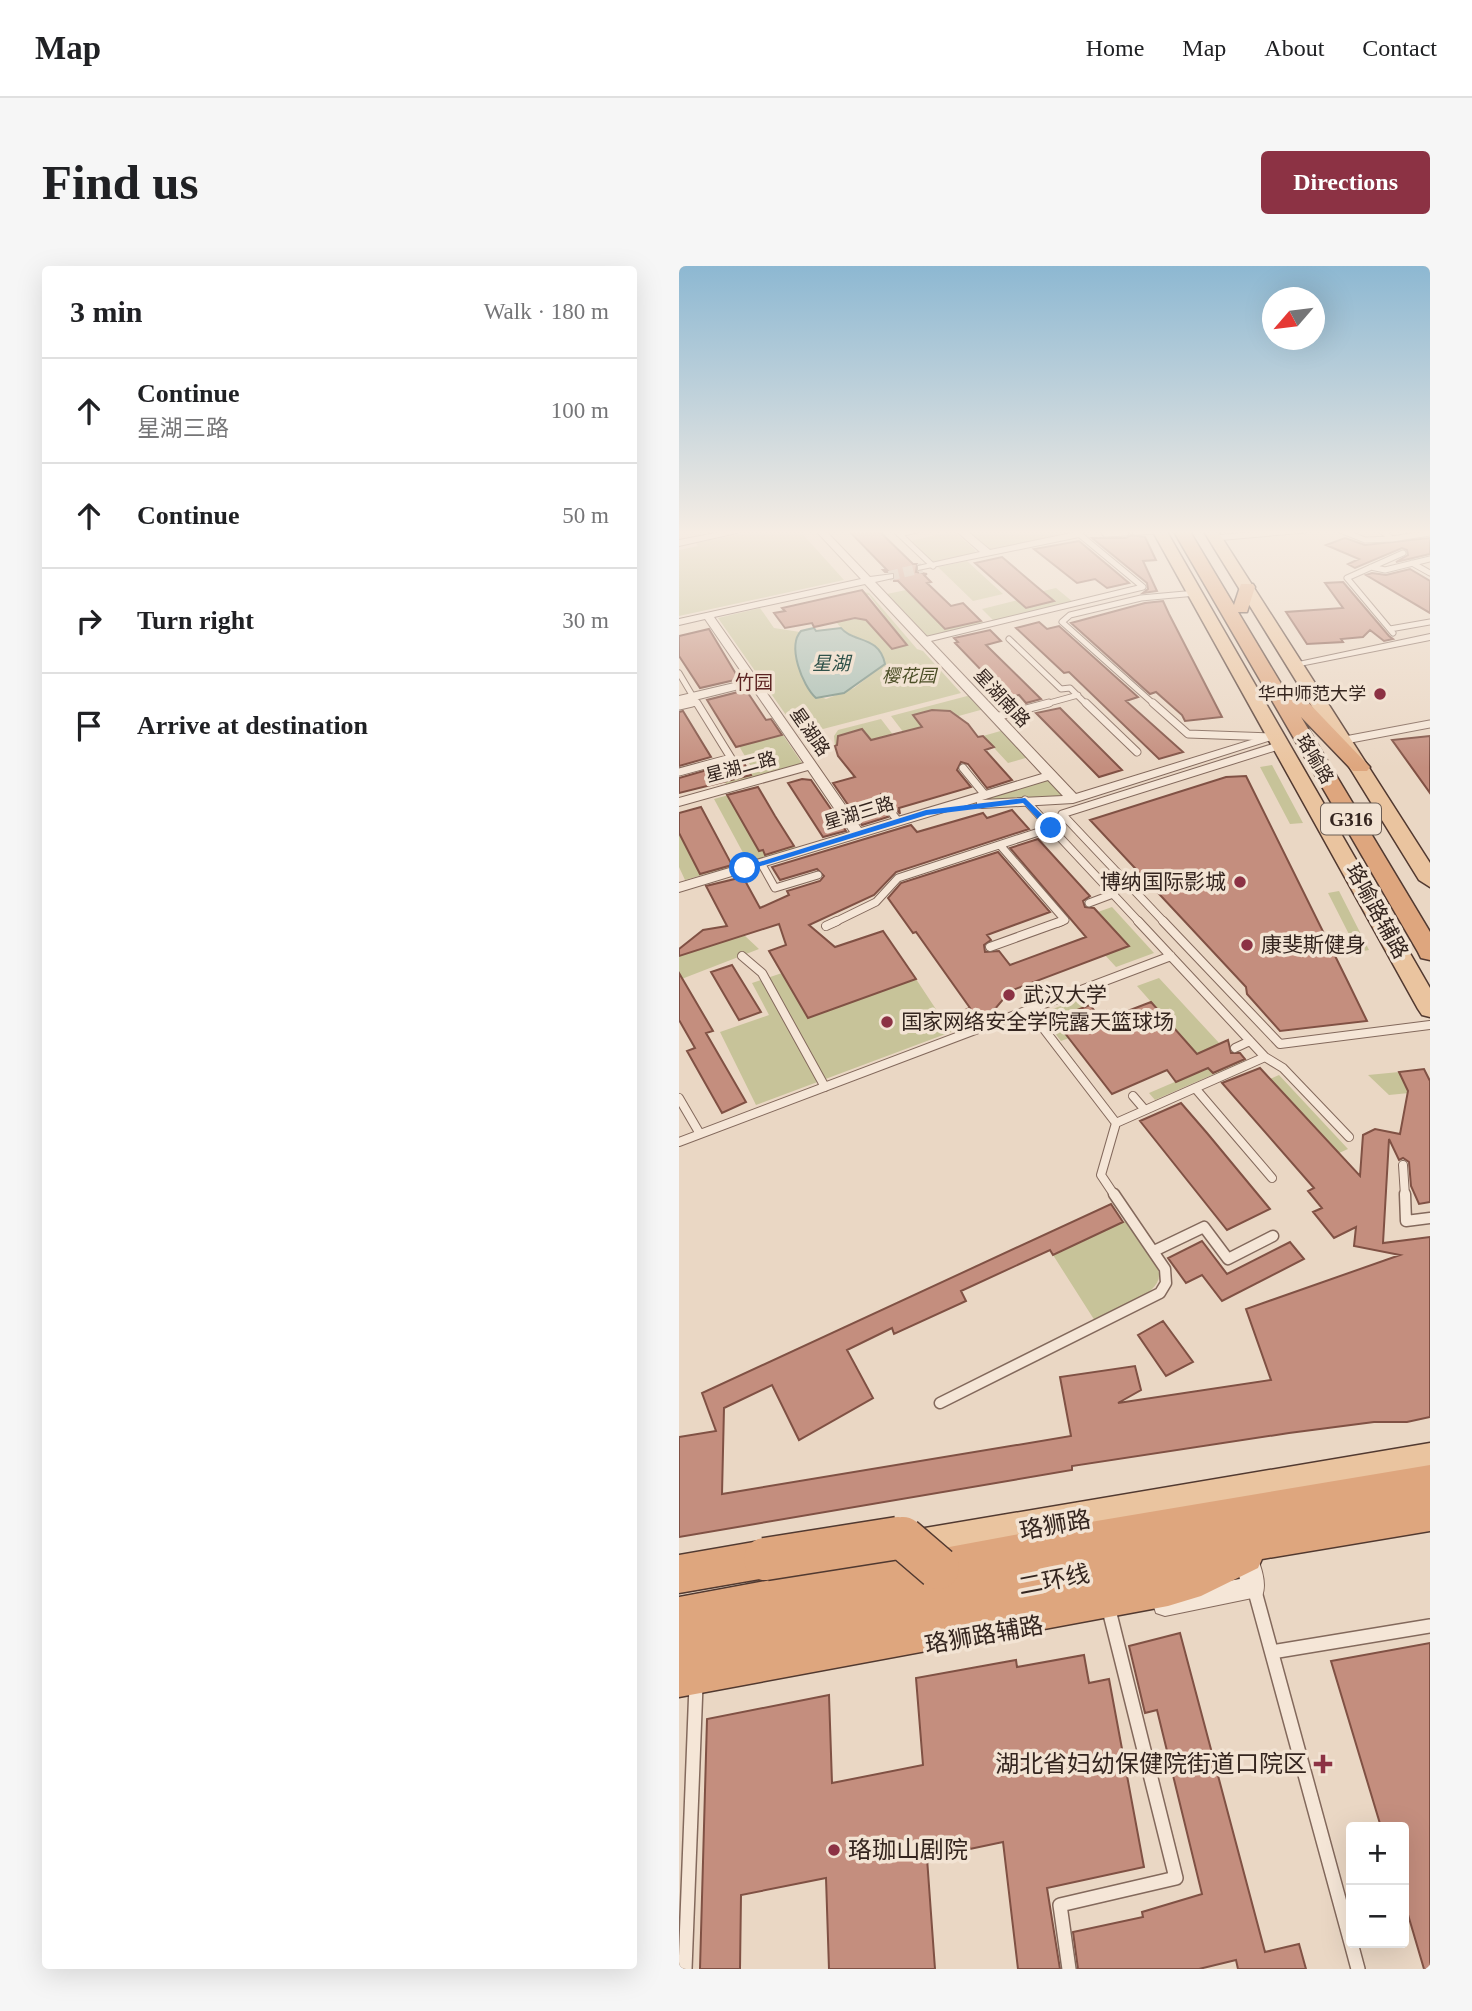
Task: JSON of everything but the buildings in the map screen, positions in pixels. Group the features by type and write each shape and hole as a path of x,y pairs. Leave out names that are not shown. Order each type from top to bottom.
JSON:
{"highway":[{"path":"1213,609 1238,633"},
{"name":"珞喻路","path":"1225,609 1430,952"},
{"name":"珞喻路","path":"1242,609 1430,918"},
{"path":"1272,686 1279,739"},
{"path":"1296,701 1339,741"},
{"name":"二环线","path":"679,1617 938,1568 1430,1483"},
{"name":"二环线","path":"679,1650 1222,1547 1430,1513"},
{"path":"679,1574 902,1537 938,1568"},
{"path":"683,1677 1249,1572"}],"main road":[{"name":"珞喻路辅路","path":"1205,609 1430,1009"},
{"path":"1261,609 1296,664 1339,741 1423,858 1430,880"},
{"name":"珞狮路","path":"679,1587 1430,1459"},
{"path":"683,1677 1249,1572 1430,1523"}],"street":[{"path":"679,622 738,609"},
{"name":"星湖南路","path":"895,609 1073,799"},
{"name":"星湖路","path":"708,616 858,833"},
{"path":"1296,664 1404,640 1430,637"},
{"path":"679,699 695,699 754,682"},
{"path":"926,813 1025,800 1073,799 1279,739"},
{"name":"星湖二路","path":"679,802 812,765"},
{"name":"星湖三路","path":"679,888 1051,775"},
{"name":"珞狮路辅路","path":"683,1677 1110,1614 1249,1572"}],"lane":[{"path":"924,640 1050,609"},
{"path":"1092,609 1061,620 1188,734 1279,739"},
{"path":"1373,609 1391,631 1430,622"},
{"path":"1009,639 1061,688 1070,688 1078,695 1137,752"},
{"path":"679,674 731,758 679,772"},
{"path":"996,717 1078,695"},
{"path":"679,706 695,699"},
{"path":"1339,741 1430,724"},
{"path":"1279,739 1062,814 1280,1044 1430,1025"},
{"path":"963,768 985,795"},
{"path":"883,800 898,821"},
{"path":"1025,800 1265,1057 1283,1068 1349,1137"},
{"path":"826,926 876,902 898,878 1051,828"},
{"path":"990,947 1065,920 1000,845"},
{"path":"761,863 775,888 818,875"},
{"path":"1090,903 1113,894"},
{"path":"742,956 762,973 825,1087"},
{"path":"679,1142 1171,956"},
{"path":"1030,1011 1116,1123"},
{"path":"1235,1048 1251,1041"},
{"path":"940,1403 1160,1293 1167,1277 1154,1251 1101,1175 1116,1123 1265,1057"},
{"path":"1195,1088 1272,1178"},
{"path":"1133,1096 1145,1110"},
{"path":"679,1098 700,1134"},
{"path":"1403,1165 1406,1221 1430,1218"},
{"path":"1154,1251 1204,1227 1228,1259 1273,1236"},
{"path":"1249,1572 1346,1925"},
{"path":"1069,1969 1060,1905 1176,1878 1110,1614"},
{"path":"1272,1652 1430,1626"},
{"path":"683,1677 685,1969"},
{"path":"1353,1948 1359,1969"}],"green space":[{"path":"679,609 709,609 679,616"},
{"name":"樱花园","path":"761,609 774,628 800,632 797,640 797,660 806,680 826,699 854,688 885,664 874,648 842,629 836,622 884,615 880,609 883,609 917,649 923,651 961,693 800,735 718,618"},
{"path":"902,609 925,609 944,628 979,619 984,624 928,637"},
{"path":"982,609 1044,609 995,622"},
{"path":"971,695 984,709 955,717 937,710 913,715 922,727 914,729 918,734 907,737 891,716"},
{"path":"881,719 897,740 871,740 862,729 840,735 841,744 835,746 834,736 838,730"},
{"path":"1004,730 1029,757 1008,763 983,736"},
{"path":"783,735 804,766 727,786 723,778 753,770 739,746"},
{"path":"1272,765 1303,823 1290,824 1260,767"},
{"path":"1048,780 1069,802 978,807 973,802"},
{"path":"758,787 762,793 730,800 759,851 790,840 795,848 748,862 714,799"},
{"path":"679,833 697,869 728,858 733,866 685,880 679,867"},
{"path":"1339,891 1369,950 1358,952 1328,893"},
{"path":"1112,907 1154,953 1116,967 1105,955 1128,946 1098,912"},
{"path":"744,935 759,949 679,980 679,956"},
{"path":"782,973 808,1018 916,979 951,1032 756,1105 720,1032 769,1015 752,983"},
{"path":"1159,978 1220,1044 1197,1054 1137,986"},
{"path":"1094,993 1101,1001 1054,1019 1069,1038 1061,1041 1040,1014"},
{"path":"1240,1054 1246,1060 1155,1100 1149,1093"},
{"path":"1399,1072 1409,1093 1389,1095 1368,1075"},
{"path":"1279,1075 1348,1149 1339,1153 1270,1079"},
{"path":"1125,1221 1154,1261 1159,1273 1158,1281 1145,1295 1095,1321 1053,1255"}],"water":[{"name":"星湖","path":"814,628 816,631 841,628 877,648 885,664 844,693 816,698 801,675 795,646 801,631"}],"place":[{"name":"华中师范大学","path":"1380,694"},
{"name":"博纳国际影城","path":"1240,882"},
{"name":"康斐斯健身","path":"1247,945"},
{"name":"武汉大学","path":"1009,995"},
{"name":"国家网络安全学院露天篮球场","path":"887,1022"},
{"name":"湖北省妇幼保健院街道口院区","path":"1323,1764"},
{"name":"珞珈山剧院","path":"834,1850"}],"district":[{"name":"竹园","path":"754,682"}],"route":[{"path":"745,868 926,813 977,805 1025,800 1051,828"}]}
